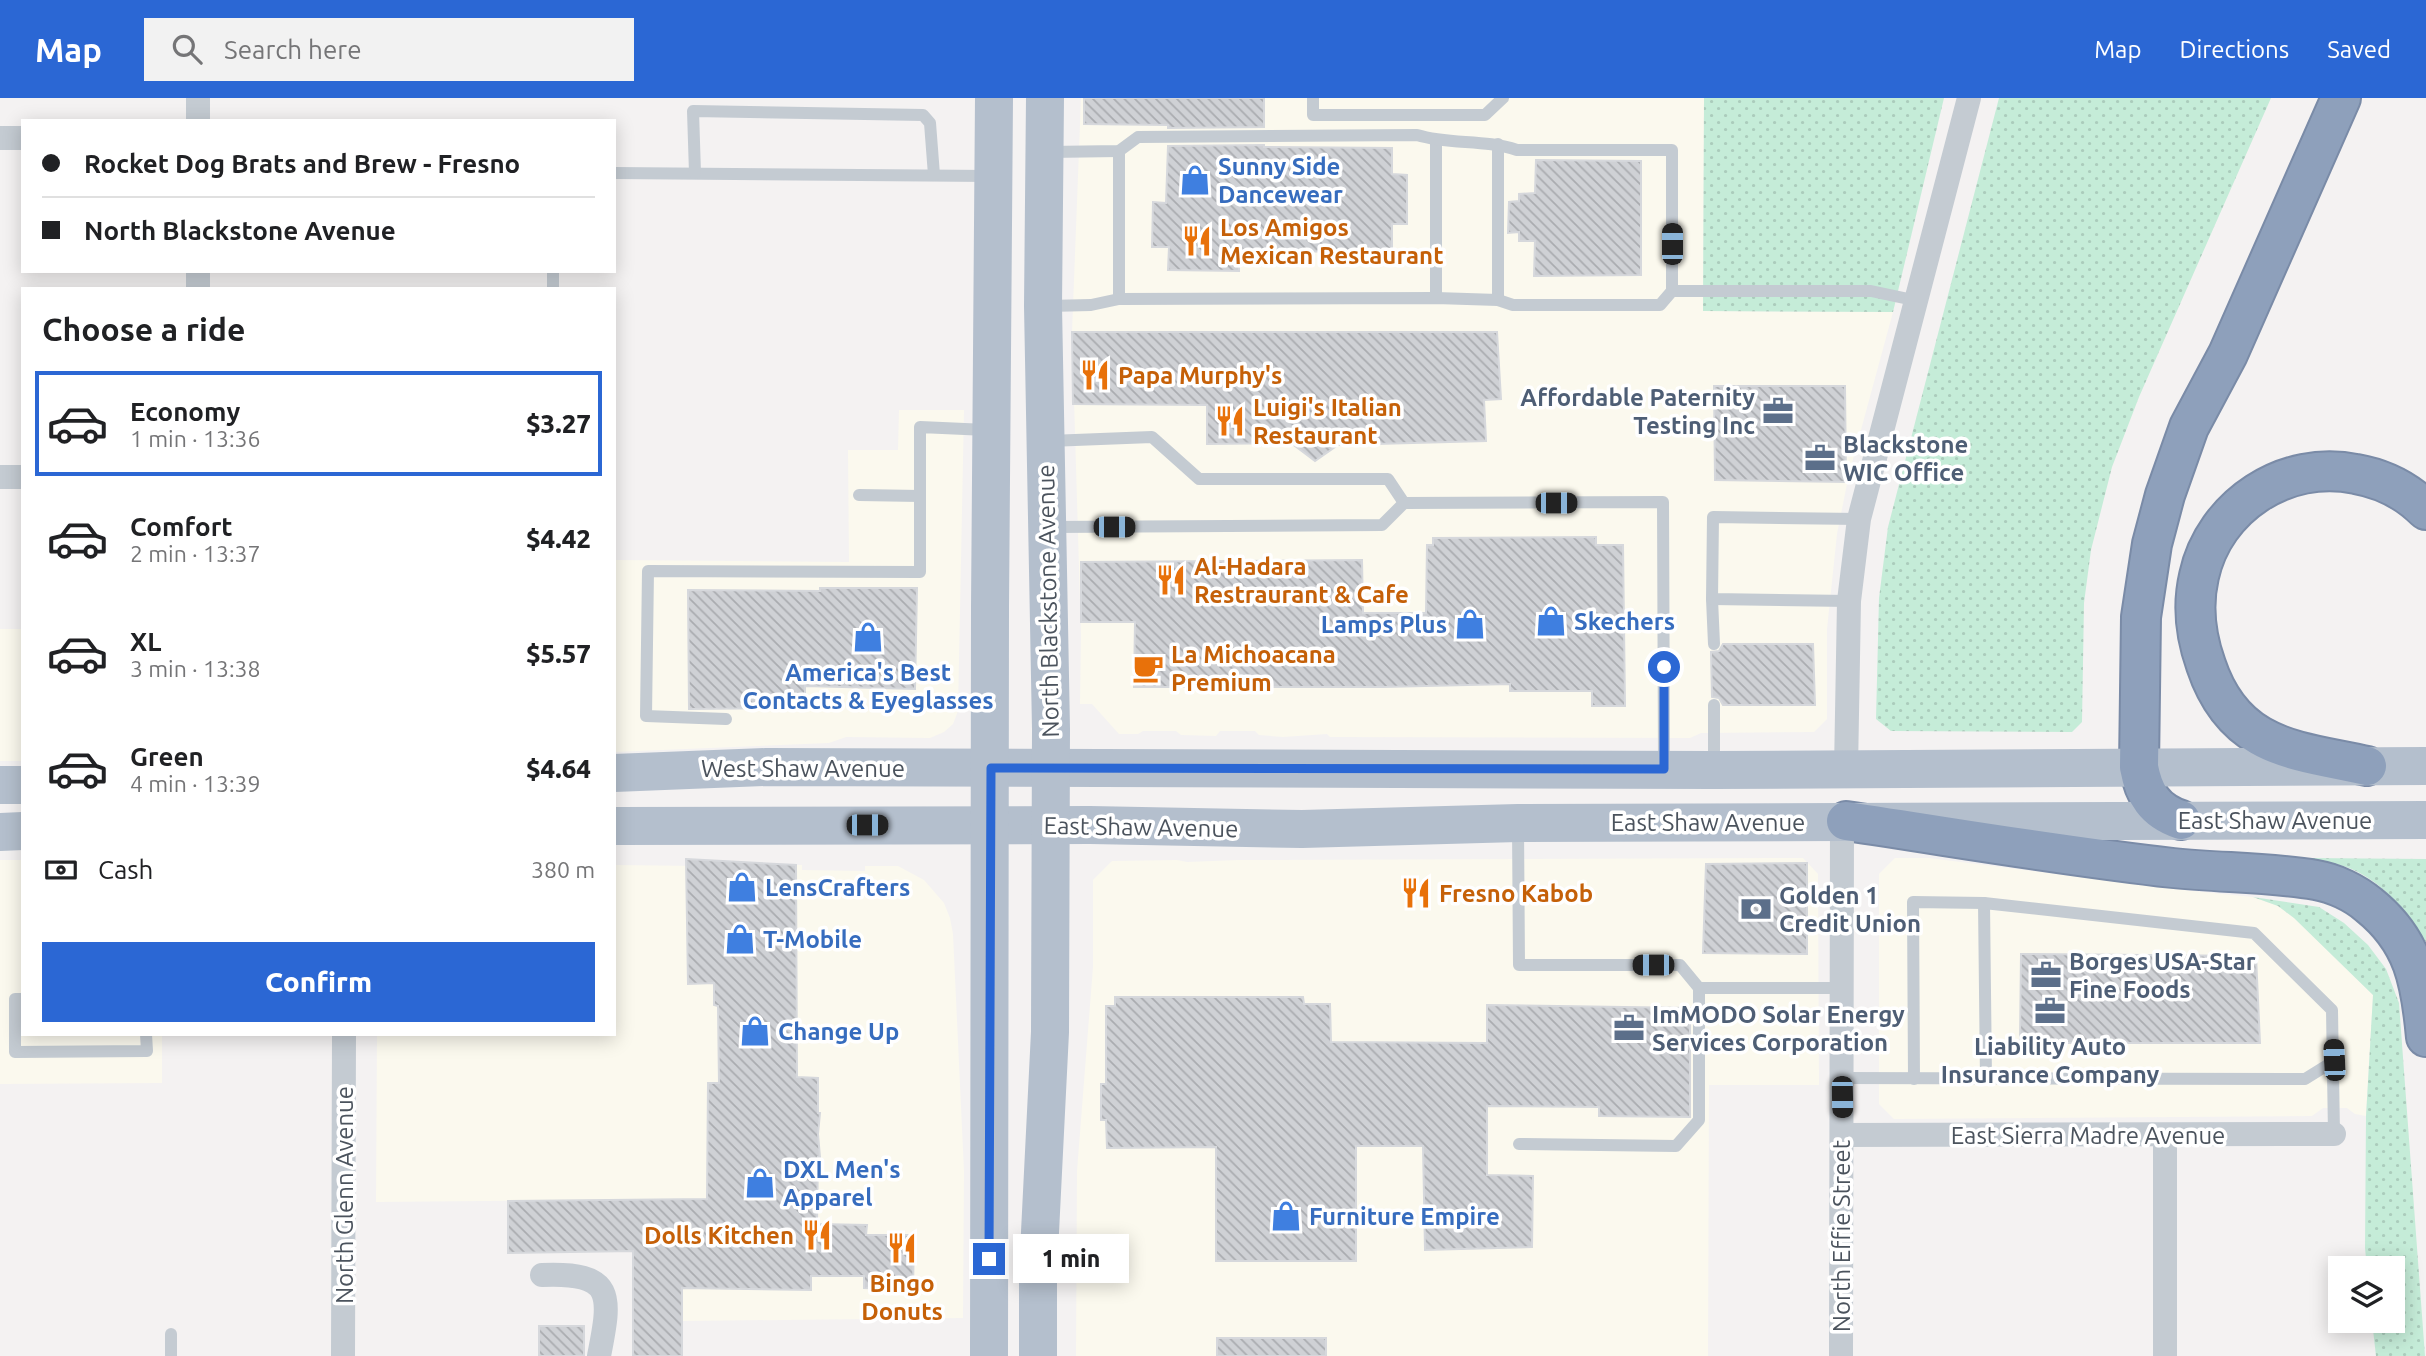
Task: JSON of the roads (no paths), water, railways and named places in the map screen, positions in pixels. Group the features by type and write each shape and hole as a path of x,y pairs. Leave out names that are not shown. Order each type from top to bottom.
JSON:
{"highway":[{"path":"2181,820 2161,811 2153,804 2142,783 2139,767 2141,617 2147,569 2158,518 2189,427 2228,354 2341,98"},
{"path":"2367,766 2283,746 2260,736 2241,723 2227,708 2210,676 2200,647 2196,613 2199,576 2216,534 2231,513 2250,497 2291,476 2331,470 2366,475 2385,481 2408,494 2426,510"},
{"path":"1844,821 2173,868 2319,880 2344,889 2368,903 2403,941 2415,967 2421,991 2426,1037"}],"main road":[{"path":"989,1356 994,98"},
{"name":"North Blackstone Avenue","path":"1038,1356 1038,1272 1050,1032 1051,768 1043,306 1045,98"},
{"path":"991,768 1846,770 2426,766"},
{"name":"West Shaw Avenue","path":"616,773 766,767 991,768"},
{"path":"1844,821 1844,813 1849,807 1872,795 1945,793 2139,767"},
{"path":"1680,822 1710,796 1833,792 1839,788 1846,770"},
{"path":"0,785 21,785"},
{"name":"East Shaw Avenue","path":"991,826 1302,828 1518,823 2426,820"},
{"path":"616,826 991,826"},
{"path":"0,832 21,831"},
{"path":"990,1187 1012,1232 1011,1356"}],"street":[{"path":"198,98 198,119"},
{"path":"1846,770 1849,601 1859,519 1969,98"},
{"path":"0,138 21,138"},
{"path":"0,477 21,477"},
{"name":"North Effie Street","path":"1841,1356 1844,821"},
{"name":"North Glenn Avenue","path":"343,1356 344,1036"},
{"name":"East Sierra Madre Avenue","path":"1842,1135 2334,1134"},
{"path":"2165,1135 2165,1356"},
{"path":"542,1275 570,1274 591,1281 602,1290 607,1301 607,1316 599,1356"}],"lane":[{"path":"1313,98 1313,115 1485,115 1503,98"},
{"path":"695,173 693,105 757,105 923,115 930,123 934,175"},
{"path":"1045,152 1119,151 1138,136 1417,135 1436,141 1498,144 1517,150 1672,150 1672,292"},
{"path":"1436,141 1436,298"},
{"path":"1498,144 1498,300"},
{"path":"1119,151 1119,299"},
{"path":"616,173 993,176"},
{"path":"1043,306 1091,305 1119,299 1436,298 1498,300 1513,305 1660,304 1672,292 1871,292 1918,301"},
{"path":"726,719 646,716 648,571 920,572 920,427 991,430"},
{"path":"1045,441 1152,437 1199,479 1388,479 1404,503"},
{"path":"859,495 920,496"},
{"path":"1048,527 1382,525 1404,503 1663,502 1664,769"},
{"path":"1714,644 1713,517 1859,519"},
{"path":"1712,600 1849,601"},
{"path":"1714,705 1714,770"},
{"path":"1518,823 1518,965 1680,965 1699,988 1699,1120 1676,1146 1518,1144"},
{"path":"1914,1079 1913,902 1984,903 2254,933 2332,1010 2334,1134"},
{"path":"1984,903 1986,1079"},
{"path":"1699,988 1842,988"},
{"path":"21,999 15,999 15,1052 147,1051 146,1036"},
{"path":"1842,1078 2305,1079 2334,1060"},
{"path":"170,1356 171,1334"}],"place":[{"name":"Sunny Side Dancewear","path":"1195,180"},
{"name":"Los Amigos Mexican Restaurant","path":"1197,241"},
{"name":"Papa Murphy's","path":"1095,375"},
{"name":"Affordable Paternity Testing Inc","path":"1778,411"},
{"name":"Luigi's Italian Restaurant","path":"1230,421"},
{"name":"Blackstone WIC Office","path":"1820,458"},
{"name":"Al-Hadara Restraurant & Cafe","path":"1171,580"},
{"name":"Skechers","path":"1551,621"},
{"name":"Lamps Plus","path":"1470,624"},
{"name":"America's Best Contacts & Eyeglasses","path":"868,637"},
{"name":"La Michoacana Premium","path":"1148,668"},
{"name":"LensCrafters","path":"742,887"},
{"name":"Fresno Kabob","path":"1416,893"},
{"name":"Golden 1 Credit Union","path":"1756,909"},
{"name":"T-Mobile","path":"740,939"},
{"name":"Borges USA-Star Fine Foods","path":"2046,975"},
{"name":"Liability Auto Insurance Company","path":"2050,1011"},
{"name":"ImMODO Solar Energy Services Corporation","path":"1629,1028"},
{"name":"Change Up","path":"755,1031"},
{"name":"DXL Men's Apparel","path":"760,1183"},
{"name":"Furniture Empire","path":"1286,1216"},
{"name":"Dolls Kitchen","path":"817,1235"},
{"name":"Bingo Donuts","path":"902,1248"}]}
